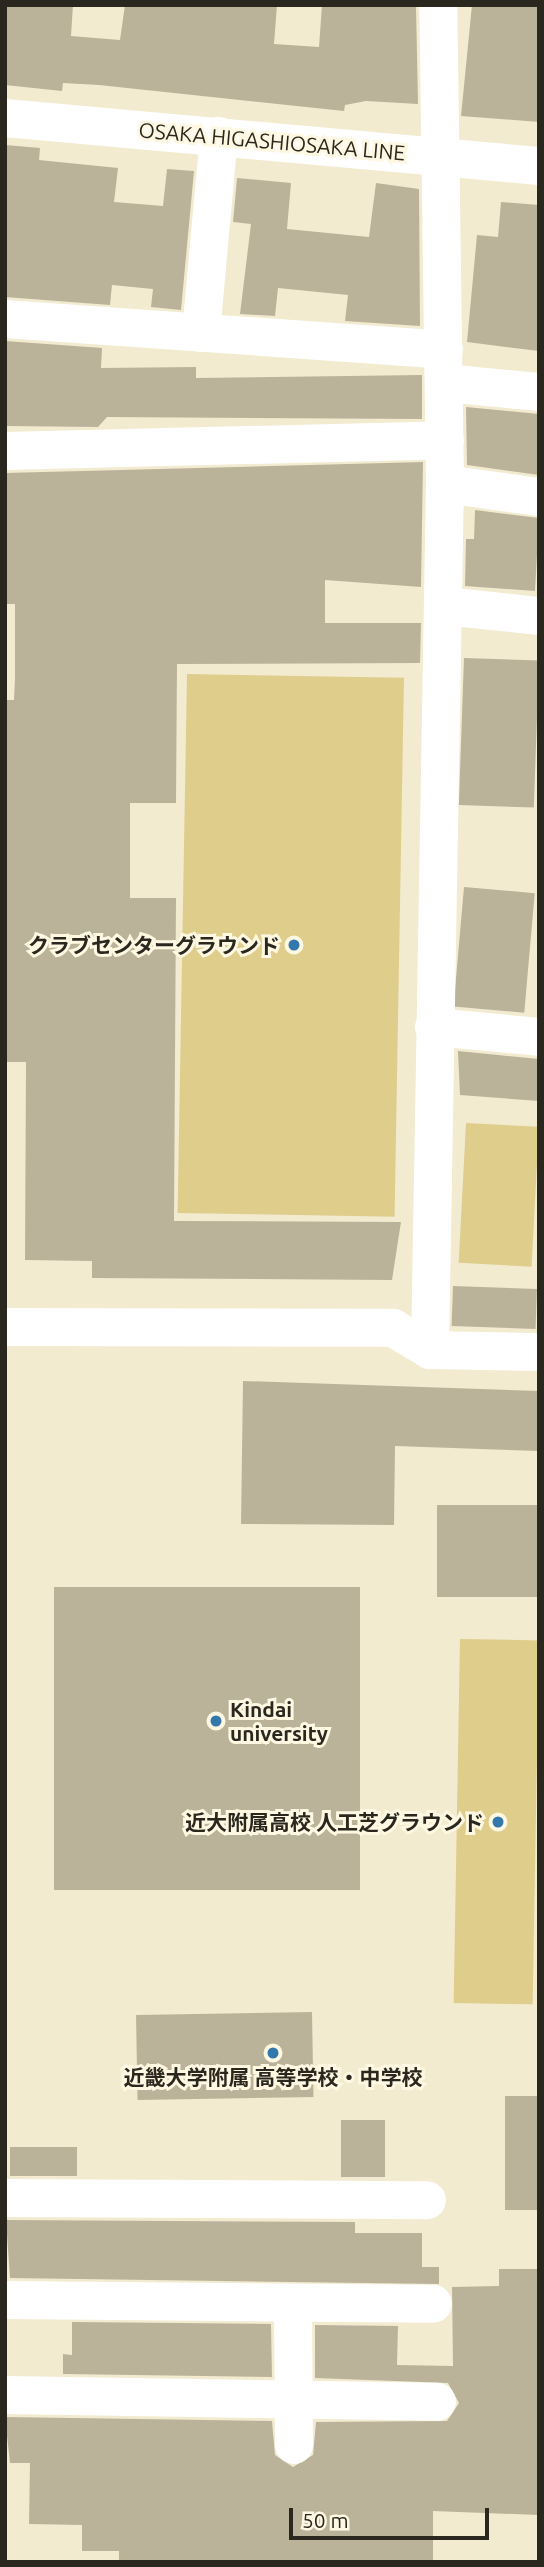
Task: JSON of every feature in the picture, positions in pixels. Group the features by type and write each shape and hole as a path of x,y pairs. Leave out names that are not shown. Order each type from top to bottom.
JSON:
{"street":[{"path":"430,1350 446,484 443,156 438,5"},
{"name":"OSAKA HIGASHIOSAKA LINE","path":"5,118 539,166"},
{"path":"201,333 219,136"},
{"path":"5,319 201,333 444,366 539,392"},
{"path":"5,451 445,440"},
{"path":"446,484 539,497"},
{"path":"444,606 539,616"},
{"path":"434,1027 539,1037"},
{"path":"5,1327 393,1328 430,1350 539,1352"},
{"path":"5,2198 427,2200"},
{"path":"5,2300 433,2304"},
{"path":"293,2302 294,2445"},
{"path":"5,2395 437,2402"}],"shaded area":[{"name":"クラブセンターグラウンド","path":"187,674 404,678 395,1217 178,1213"},
{"path":"466,1123 539,1127 532,1267 459,1263"},
{"name":"近大附属高校 人工芝グラウンド","path":"460,1639 539,1640 533,2004 454,2003"}],"building":[{"path":"5,5 73,5 71,36 120,40 125,5 277,5 274,44 319,47 322,5 416,7 418,104 366,101 345,105 344,111 99,85 63,83 62,91 5,85"},
{"path":"472,5 539,5 539,122 461,116"},
{"path":"5,145 40,148 39,160 118,168 114,202 163,206 167,169 194,171 181,310 151,307 153,289 112,285 110,305 5,297"},
{"path":"237,178 291,183 287,229 369,237 376,183 419,189 420,326 345,321 348,295 278,288 275,316 240,314 251,224 233,222"},
{"path":"501,202 539,205 539,351 467,342 477,235 498,237"},
{"path":"5,341 102,348 101,368 196,367 196,378 422,375 422,419 107,417 98,427 5,426"},
{"path":"466,407 539,414 539,475 467,465"},
{"path":"423,462 421,587 325,580 325,623 421,623 420,663 177,664 176,803 130,803 130,898 176,898 174,1221 401,1222 392,1280 92,1278 92,1261 25,1260 26,1062 5,1062 5,700 14,700 15,604 5,604 5,473"},
{"path":"475,510 539,518 535,591 465,586 466,539 474,539"},
{"path":"464,658 539,661 534,808 459,805"},
{"path":"464,887 535,893 524,1013 454,1007"},
{"path":"458,1051 539,1059 539,1101 460,1095"},
{"path":"453,1286 537,1289 536,1329 452,1326"},
{"path":"243,1381 539,1391 539,1451 395,1446 394,1525 241,1524"},
{"path":"437,1505 539,1505 539,1597 437,1597"},
{"path":"54,1587 360,1587 360,1890 54,1890"},
{"path":"312,2012 313,2097 138,2100 136,2015"},
{"path":"505,2096 539,2096 539,2210 505,2210"},
{"path":"341,2120 385,2120 385,2177 341,2177"},
{"path":"10,2147 77,2147 77,2176 10,2176"},
{"path":"6,2220 355,2222 355,2233 422,2233 422,2267 439,2267 439,2284 10,2278"},
{"path":"499,2269 539,2269 539,2515 433,2511 433,2562 119,2562 119,2551 82,2551 82,2525 29,2524 30,2463 10,2463 5,2417 272,2421 275,2455 293,2467 313,2455 316,2422 447,2421 459,2403 448,2383 315,2378 315,2325 398,2326 397,2365 453,2366 452,2287 499,2286"},
{"path":"72,2322 271,2324 272,2377 63,2374 63,2354 72,2355"}],"place":[{"name":"クラブセンターグラウンド","path":"294,945"},
{"name":"Kindai university","path":"216,1721"},
{"name":"近大附属高校 人工芝グラウンド","path":"498,1822"},
{"name":"近畿大学附属 高等学校・中学校","path":"273,2053"}]}
